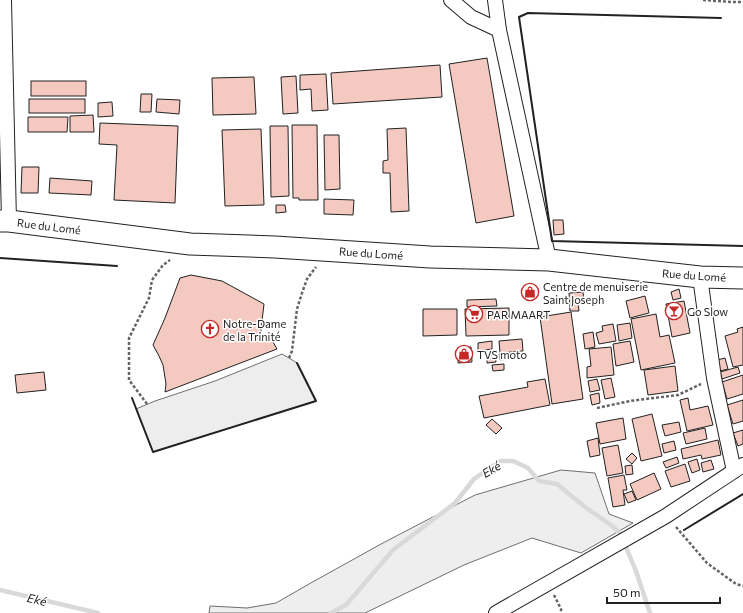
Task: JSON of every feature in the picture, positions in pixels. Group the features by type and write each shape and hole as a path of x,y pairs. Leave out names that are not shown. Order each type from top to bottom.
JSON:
{"main road":[{"name":"Rue du Lomé","path":"5,221 190,244 328,250 430,257 549,260 700,277 743,278"}],"street":[{"path":"4,0 5,221"},
{"path":"451,0 471,17 499,30"},
{"path":"495,0 499,30 549,260"},
{"path":"496,613 666,516 738,468 714,378 700,277"}],"path":[{"path":"703,0 743,2"},
{"path":"148,404 129,380 129,338 150,298 152,280 163,265 190,244"},
{"path":"289,358 292,351 297,309 307,279 328,250"},
{"path":"597,408 630,401 678,395 714,378"},
{"path":"666,516 707,562 736,584 743,586"},
{"path":"549,583 561,609 561,613"}],"shaded area":[{"path":"282,354 297,363 316,401 153,452 136,409 215,381"},
{"path":"561,470 595,473 609,514 633,523 581,553 532,538 464,565 365,613 209,613 210,606 247,608 276,603 381,544 475,495"}],"building":[{"path":"487,58 514,216 476,223 449,64"},
{"path":"440,65 442,97 333,104 331,73"},
{"path":"326,74 328,110 312,111 311,89 300,90 300,75"},
{"path":"296,76 298,113 283,114 281,77"},
{"path":"254,77 256,114 213,115 212,78"},
{"path":"31,81 86,81 86,96 31,96"},
{"path":"141,94 152,94 151,112 140,112"},
{"path":"29,99 85,99 85,113 29,113"},
{"path":"157,99 180,100 179,114 156,112"},
{"path":"112,102 113,116 98,117 98,103"},
{"path":"93,115 94,132 70,132 70,116"},
{"path":"28,117 68,117 67,132 28,132"},
{"path":"100,123 178,126 175,203 114,200 117,145 99,144"},
{"path":"292,125 317,125 318,200 299,200 299,198 293,198"},
{"path":"270,126 288,126 289,196 271,197"},
{"path":"406,128 409,211 391,212 390,173 383,173 383,161 388,160 387,129"},
{"path":"261,129 264,205 225,206 222,130"},
{"path":"324,135 339,135 340,189 325,190"},
{"path":"22,167 39,167 38,193 21,193"},
{"path":"50,178 92,181 91,195 49,193"},
{"path":"324,199 354,200 353,215 324,214"},
{"path":"276,205 285,205 286,212 276,213"},
{"path":"553,220 563,220 564,234 554,235"},
{"name":"Notre-Dame de la Trinité","path":"191,275 222,281 264,304 260,338 272,340 277,349 165,392 166,384 163,365 153,345 180,278"},
{"path":"679,289 681,298 673,300 671,292"},
{"path":"583,292 584,302 578,303 579,311 570,311 569,293"},
{"path":"645,296 649,313 630,318 626,301"},
{"path":"496,299 497,306 467,307 467,300"},
{"path":"684,301 690,333 672,337 666,304"},
{"path":"509,308 509,335 466,336 465,309"},
{"path":"423,309 457,309 457,335 423,336"},
{"path":"571,312 583,399 552,404 540,317"},
{"path":"656,314 660,337 669,335 675,363 641,370 631,319"},
{"path":"630,323 632,338 619,341 617,325"},
{"path":"613,324 616,341 599,344 596,333 603,331 602,326"},
{"path":"743,327 743,365 733,367 725,336 738,332 737,329"},
{"path":"593,332 595,347 585,349 583,334"},
{"path":"522,339 523,351 500,353 499,341"},
{"path":"492,341 492,349 478,351 478,343"},
{"path":"630,341 634,362 616,366 613,344"},
{"path":"471,347 472,362 458,363 458,348"},
{"path":"611,347 614,375 587,378 587,367 591,366 589,349"},
{"path":"508,353 508,359 500,360 499,354"},
{"path":"487,356 495,356 496,362 487,363"},
{"path":"725,358 728,369 720,371 717,360"},
{"path":"504,364 504,370 493,371 492,365"},
{"path":"675,366 678,391 648,395 644,370"},
{"path":"738,367 740,373 722,379 720,372"},
{"path":"44,372 46,390 17,393 15,375"},
{"path":"743,375 743,394 727,399 722,382"},
{"path":"611,378 615,397 605,399 601,380"},
{"path":"545,379 550,405 484,418 479,396 528,387 527,382"},
{"path":"597,379 600,390 590,392 588,381"},
{"path":"599,393 600,403 592,405 590,395"},
{"path":"688,398 690,410 708,406 713,425 687,431 680,400"},
{"path":"743,400 743,421 733,424 727,405"},
{"path":"652,414 662,456 641,461 632,419"},
{"path":"623,418 626,439 600,444 596,423"},
{"path":"492,419 502,428 496,434 486,425"},
{"path":"679,422 681,432 665,436 662,425"},
{"path":"705,428 707,439 686,444 683,433"},
{"path":"743,430 743,444 738,446 733,433"},
{"path":"598,438 600,455 590,457 587,441"},
{"path":"718,440 721,455 702,459 701,455 683,459 681,449"},
{"path":"674,441 676,450 664,453 662,444"},
{"path":"618,445 623,473 607,476 602,448"},
{"path":"632,453 637,458 632,464 626,459"},
{"path":"677,457 679,463 666,468 663,462"},
{"path":"697,459 700,470 692,473 688,462"},
{"path":"711,460 714,469 703,472 701,463"},
{"path":"685,464 690,481 671,487 665,471"},
{"path":"632,465 633,474 626,475 625,466"},
{"path":"654,473 661,489 637,500 630,484"},
{"path":"624,475 627,490 623,490 625,505 613,507 608,478"},
{"path":"632,491 636,500 628,503 624,494"}],"waterway":[{"name":"Eké","path":"331,613 346,605 393,550 455,503 474,479 500,461 513,461 528,468 539,481 557,484 620,533 636,571 650,613"},
{"name":"Eké","path":"0,590 98,613"}],"wall":[{"path":"721,18 528,13 519,17 552,241 743,246"},
{"path":"0,258 117,266"},
{"path":"132,398 153,452 316,401 297,363"},
{"path":"684,530 743,494"}],"place":[{"name":"Centre de menuiserie Saint Joseph","path":"530,292"},
{"name":"Go Slow","path":"674,311"},
{"name":"PAR MAART","path":"474,314"},
{"name":"Notre-Dame de la Trinité","path":"210,329"},
{"name":"TVS moto","path":"464,354"}]}
